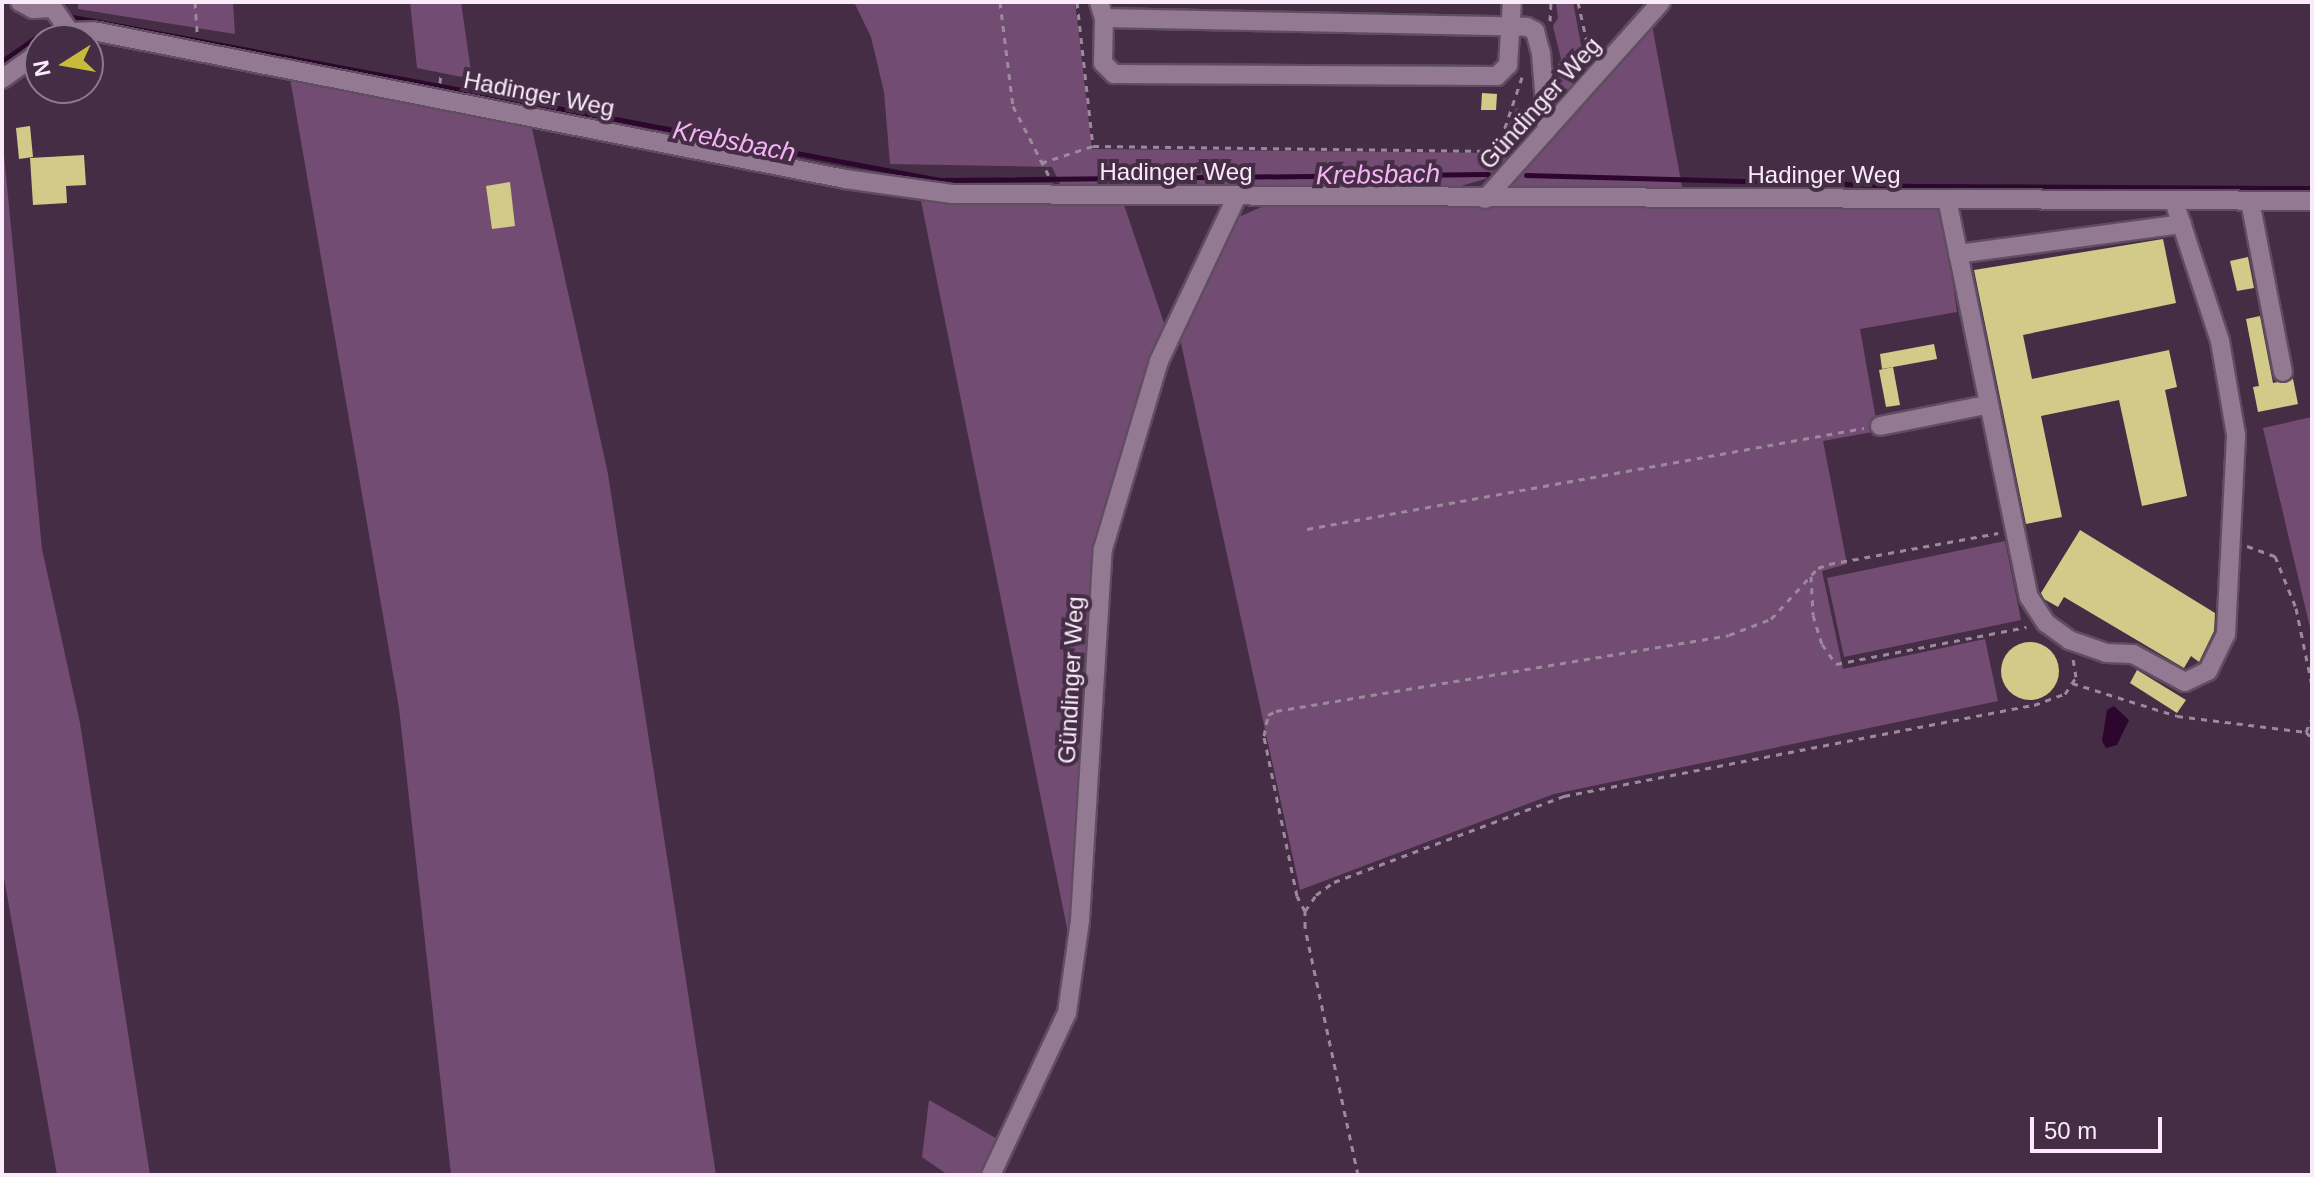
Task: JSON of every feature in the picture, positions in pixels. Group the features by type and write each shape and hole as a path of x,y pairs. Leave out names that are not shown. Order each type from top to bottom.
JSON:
{"street":[{"path":"20,2 56,13 61,24"},
{"path":"1512,2 1509,23 1508,65 1497,76 1114,74 1103,63 1101,10 1509,23 1536,35 1547,130"},
{"name":"Gündinger Weg","path":"1485,199 1661,2"},
{"name":"Hadinger Weg","path":"104,33 905,189 1485,199 2312,201"},
{"path":"2,79 24,63"},
{"name":"Gündinger Weg","path":"991,1175 1067,1013 1080,920 1103,549 1159,361 1237,196"},
{"path":"1947,199 1986,405 2029,597 2046,623 2069,640 2106,653 2133,654 2185,682 2208,671 2226,634 2233,409 2220,341 2174,201"},
{"path":"2250,201 2283,372"},
{"path":"1958,254 2182,224"},
{"path":"1880,426 1986,405"}],"path":[{"path":"195,2 197,26"},
{"path":"1000,2 1013,106 1042,165 1093,146 1497,151 1523,70"},
{"path":"1077,2 1093,146"},
{"path":"1536,35 1553,18 1551,2"},
{"path":"1578,2 1594,79"},
{"path":"1307,529 1880,426"},
{"path":"1358,1175 1305,911 1297,896 1264,736 1268,715 1291,706 1729,635 1771,619 1811,576 1829,564 2014,530"},
{"path":"2230,543 2275,556 2296,608 2312,685"},
{"path":"1811,576 1813,615 1822,644 1836,664 2046,623"},
{"path":"1305,911 1334,882 1540,803 2034,705 2065,694 2072,683 2177,716 2306,732 2312,738"},
{"path":"2306,732 2312,718"}],"shaded area":[{"path":"78,2 233,2 235,34 78,9"},
{"path":"410,2 461,2 472,79 417,68"},
{"path":"854,2 1075,2 1092,149 1498,153 1516,108 1530,111 1532,125 1513,154 1485,179 1461,186 1062,188 1052,167 890,164 884,92 871,37"},
{"path":"1556,2 1573,2 1585,66 1583,77 1555,101 1547,83 1561,59 1553,26 1558,18"},
{"path":"1652,25 1683,192 1503,192"},
{"path":"290,78 531,124 608,474 716,1175 451,1175 399,708"},
{"path":"2,134 42,549 80,723 150,1175 57,1175 2,867"},
{"path":"921,201 1124,205 1164,323 1093,546 1073,877 1073,958"},
{"path":"1266,205 1942,208 1957,312 1860,329 1878,431 1823,441 1847,564 1822,571 1843,669 1985,639 1998,701 1554,794 1300,890 1179,334 1232,220"},
{"path":"2312,417 2312,636 2263,428"},
{"path":"2005,541 2021,620 1844,657 1827,578"},
{"path":"2114,706 2129,720 2117,745 2106,748 2102,741 2107,710"},
{"path":"929,1100 1001,1141 983,1175 948,1175 922,1157"}],"building":[{"path":"1482,93 1497,94 1496,110 1481,110"},
{"path":"30,126 33,157 19,159 16,128"},
{"path":"84,155 86,185 66,186 67,203 33,205 30,158"},
{"path":"510,182 515,226 492,229 486,186"},
{"path":"2163,239 2176,303 2023,335 2032,379 2169,350 2177,387 2165,390 2187,496 2142,506 2119,400 2041,416 2062,517 2026,524 1974,270"},
{"path":"2248,257 2254,288 2237,291 2230,261"},
{"path":"2260,316 2273,383 2293,379 2298,404 2258,412 2253,387 2259,386 2246,319"},
{"path":"1934,344 1937,359 1882,369 1880,354"},
{"path":"1893,367 1900,405 1886,407 1879,370"},
{"path":"2080,530 2215,613 2214,631 2199,662 2191,656 2184,668 2064,597 2058,607 2044,599 2041,593"},
{"path":"2030,642 2041,644 2050,651 2057,660 2057,682 2050,691 2041,698 2030,700 2019,698 2010,691 2003,682 2001,671 2003,660 2010,651 2019,644"},
{"path":"2137,670 2186,700 2177,713 2130,683"}],"waterway":[{"name":"Krebsbach","path":"2,61 67,16 940,180 1488,174"},
{"path":"1526,175 1917,186 2312,188"}]}
